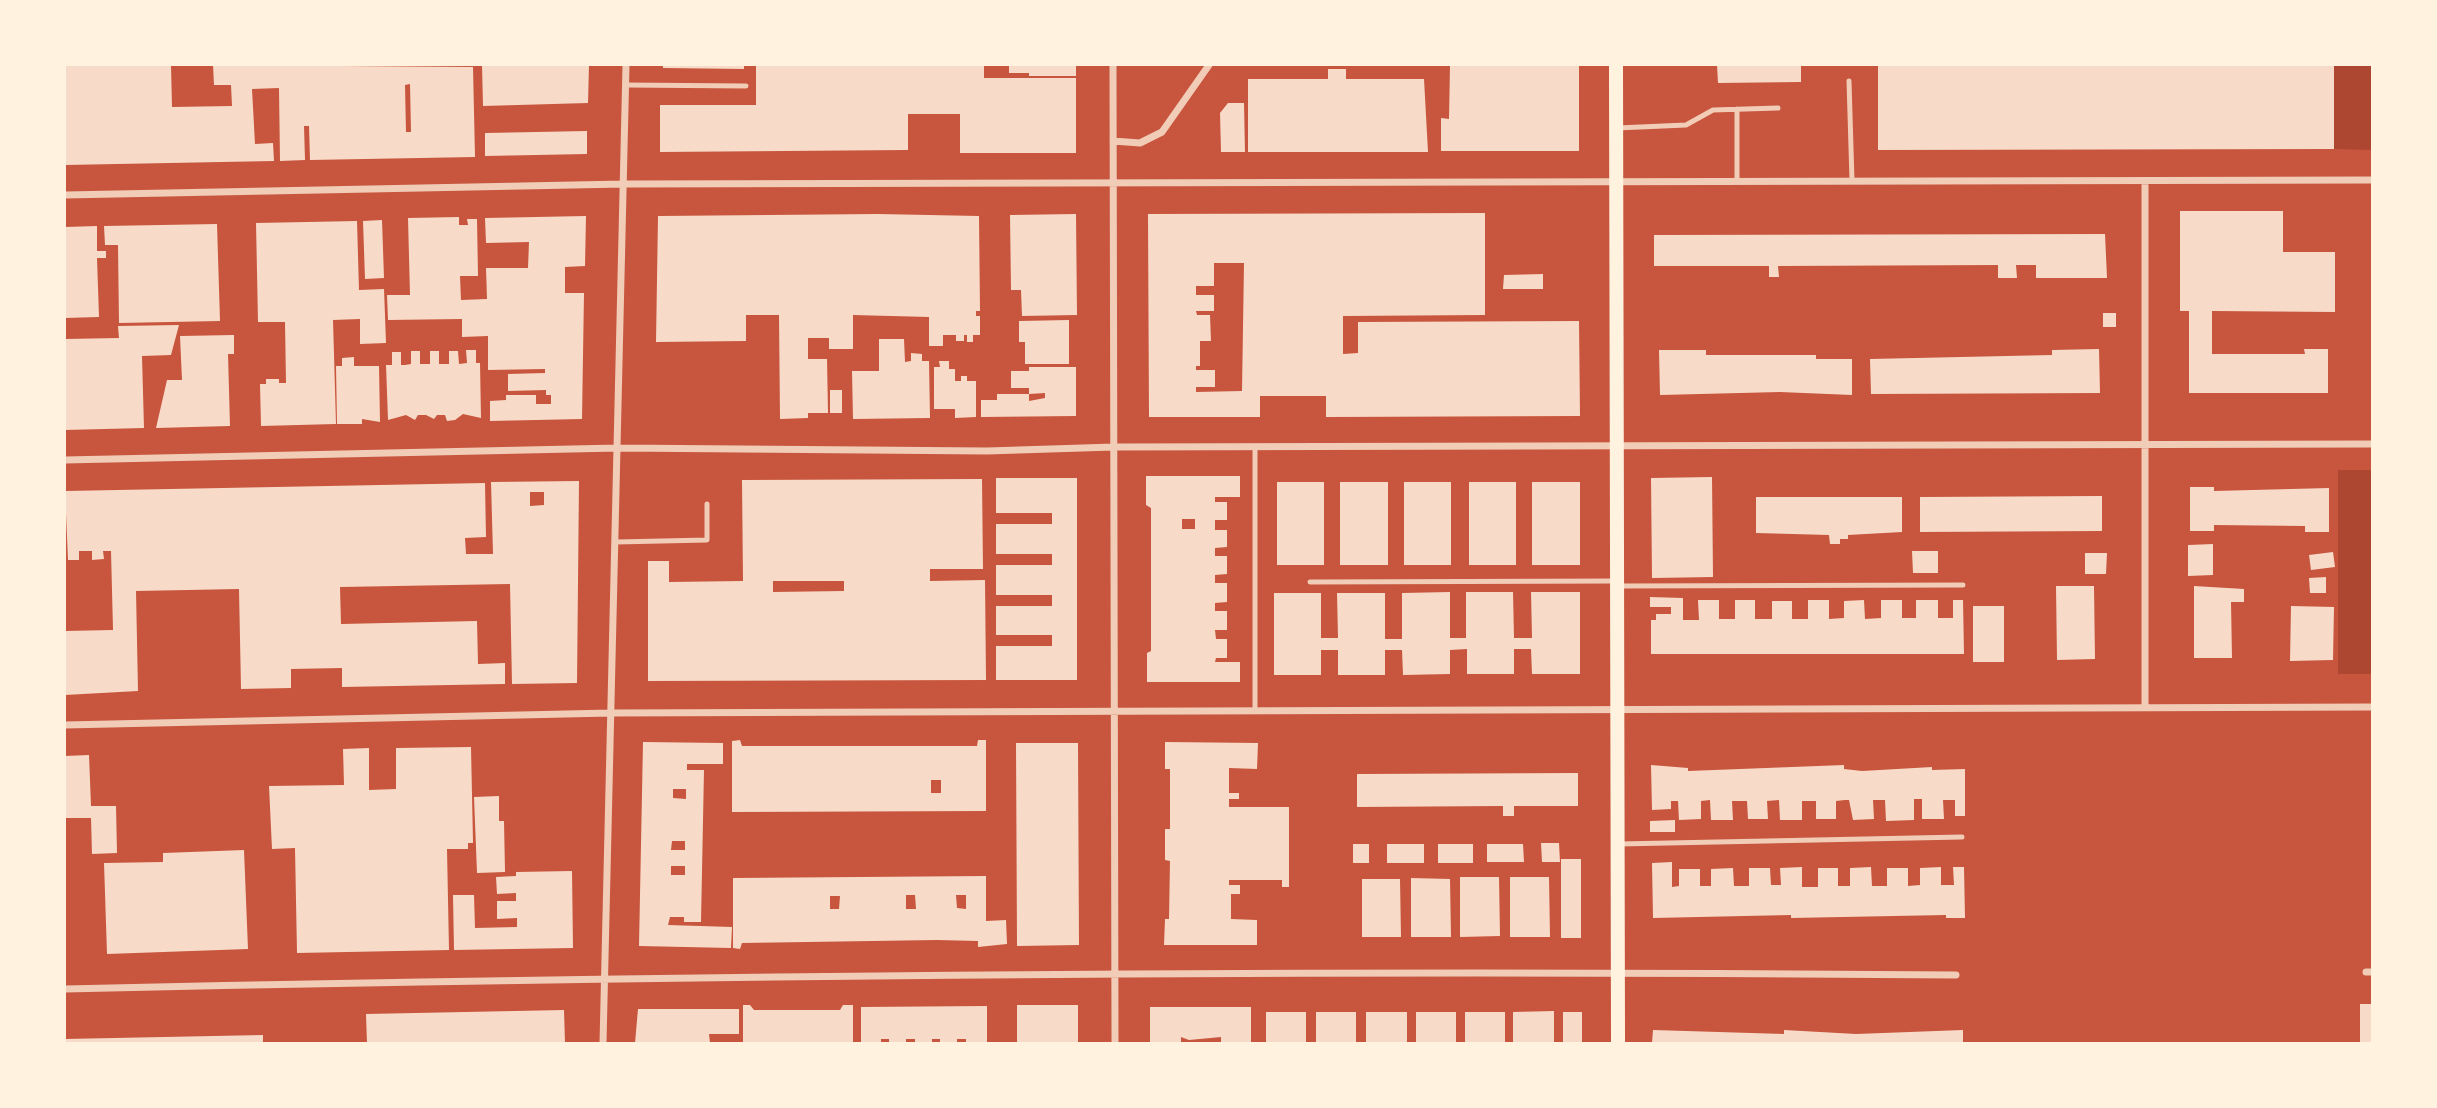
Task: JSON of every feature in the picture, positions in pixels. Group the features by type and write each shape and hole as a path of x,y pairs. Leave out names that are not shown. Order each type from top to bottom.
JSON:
{"main road":[{"path":"1616,65 1618,1043"}],"street":[{"path":"603,1043 626,65"},
{"path":"1113,65 1115,1043"},
{"path":"1113,141 1140,143 1162,132 1209,65"},
{"path":"65,195 624,184 2372,180"},
{"path":"2145,181 2145,707"},
{"path":"65,460 618,448 987,451 1114,447 1617,448 2372,444"},
{"path":"65,724 611,713 2372,707"},
{"path":"65,989 605,977 1618,973 1956,975"}],"lane":[{"path":"1849,81 1852,181"},
{"path":"626,85 746,86"},
{"path":"1616,128 1686,125 1713,110 1778,108"},
{"path":"1737,109 1737,181"},
{"path":"1255,448 1255,710"},
{"path":"615,542 707,540 707,504"},
{"path":"1310,582 1963,585"},
{"path":"1617,844 1962,837"}],"shaded area":[{"path":"2334,65 2372,65 2372,150 2334,149"},
{"path":"2338,470 2372,470 2372,674 2338,674"}],"building":[{"path":"65,65 171,65 172,107 232,106 231,85 214,85 213,65 473,67 475,157 310,160 309,126 304,126 305,160 280,161 279,88 252,89 255,144 273,143 274,161 65,165","holes":["410,84 411,132 406,132 405,85"]},
{"path":"482,65 589,65 588,103 483,106"},
{"path":"663,65 744,65 744,69 663,68"},
{"path":"756,65 984,65 984,78 1076,78 1076,153 960,153 960,114 908,114 908,150 660,152 660,105 756,105"},
{"path":"1009,65 1076,65 1076,76 1029,76 1029,73 1009,73"},
{"path":"1450,65 1579,65 1579,151 1441,151 1441,118 1449,119"},
{"path":"1717,65 1801,65 1801,82 1718,83"},
{"path":"1878,65 2334,65 2334,149 1878,150"},
{"path":"1328,69 1346,69 1346,79 1424,79 1428,152 1248,152 1248,79 1328,79"},
{"path":"1228,103 1244,103 1245,152 1221,152 1220,113"},
{"path":"587,131 587,154 485,156 485,133"},
{"path":"2180,211 2283,211 2283,252 2335,252 2335,312 2212,311 2212,354 2305,354 2304,349 2328,349 2328,393 2189,393 2189,311 2180,311"},
{"path":"1485,213 1485,315 1343,316 1343,354 1358,353 1358,322 1579,321 1580,416 1326,417 1326,396 1260,396 1260,417 1149,417 1148,214","holes":["1214,263 1244,263 1242,391 1196,392 1196,387 1215,387 1215,370 1196,370 1196,366 1200,366 1200,341 1211,341 1210,315 1197,315 1196,311 1214,311 1214,295 1196,295 1196,286 1214,286"]},
{"path":"1076,214 1077,315 1022,316 1021,290 1011,290 1010,215"},
{"path":"586,216 585,266 565,267 565,293 584,293 582,419 490,421 490,401 506,400 506,395 536,395 536,404 551,404 551,395 546,395 546,390 508,391 508,374 545,373 545,369 488,370 488,336 462,337 462,319 388,320 387,295 410,295 408,218 459,217 459,225 468,225 467,219 477,219 478,276 460,276 461,300 487,299 486,268 528,268 529,242 486,243 485,218"},
{"path":"658,216 979,216 980,311 976,311 976,316 980,316 980,335 973,335 973,342 967,342 967,335 964,335 964,341 956,341 956,335 943,335 943,346 929,346 929,317 853,315 853,349 829,349 829,338 808,338 808,359 827,359 828,413 808,413 808,418 780,419 779,315 746,315 746,341 656,342"},
{"path":"382,220 384,278 365,279 363,221"},
{"path":"357,221 359,290 384,289 386,343 360,344 360,319 333,320 336,424 261,426 260,384 266,384 266,379 279,379 279,383 286,383 285,322 258,322 256,223"},
{"path":"217,224 220,321 119,323 118,245 105,245 104,226"},
{"path":"97,226 97,251 106,251 106,258 97,258 99,317 65,318 65,227"},
{"path":"2105,234 2107,278 2036,278 2036,265 2016,265 2017,278 1998,278 1998,265 1778,266 1779,277 1769,277 1769,266 1654,266 1654,235"},
{"path":"1543,274 1543,289 1503,289 1504,275"},
{"path":"2103,313 2116,313 2116,327 2103,327"},
{"path":"1069,320 1069,364 1025,364 1025,342 1019,342 1019,321"},
{"path":"179,325 171,355 142,356 144,428 65,430 65,339 119,338 118,326"},
{"path":"234,335 234,354 228,354 230,426 156,428 167,380 182,380 180,336"},
{"path":"879,339 904,339 905,362 911,361 911,353 922,354 922,361 929,361 930,418 853,419 852,371 879,371"},
{"path":"2099,349 2100,393 1871,394 1870,359 2052,355 2052,350"},
{"path":"466,350 476,350 476,363 480,363 481,418 463,414 455,420 447,421 445,415 437,415 434,419 418,415 415,420 406,415 388,420 386,365 392,365 392,352 401,352 401,365 405,365 411,364 411,351 420,351 420,364 430,364 430,351 439,351 439,364 449,364 449,351 458,351 459,364 467,363"},
{"path":"1659,350 1706,350 1706,355 1816,355 1816,359 1852,359 1852,395 1780,392 1660,395"},
{"path":"354,357 354,366 379,366 380,422 362,419 362,424 337,424 336,366 342,366 342,358"},
{"path":"939,361 949,361 949,369 955,369 955,381 961,381 961,376 967,376 967,381 976,381 976,417 955,418 955,409 934,409 934,367 940,367"},
{"path":"1029,367 1076,367 1076,416 981,417 981,400 997,400 997,394 1029,394 1029,388 1011,388 1011,371 1029,371","holes":["1045,393 1045,398 1029,401 1029,394"]},
{"path":"830,390 842,390 842,413 830,413"},
{"path":"1146,476 1240,476 1240,497 1215,497 1215,502 1227,502 1227,520 1215,520 1215,530 1227,530 1227,547 1215,548 1215,556 1227,556 1227,574 1215,575 1215,583 1227,583 1227,602 1215,603 1215,611 1227,611 1227,630 1215,630 1216,639 1227,639 1227,658 1216,658 1215,662 1240,662 1240,682 1147,682 1147,653 1151,651 1151,508 1146,505","holes":["1182,519 1195,519 1195,529 1182,529"]},
{"path":"1712,477 1713,577 1652,578 1651,478"},
{"path":"996,478 1077,478 1077,680 996,680 996,646 1052,646 1052,635 996,635 996,606 1052,606 1052,595 996,595 996,565 1052,565 1052,554 996,554 996,524 1052,524 1052,513 996,513"},
{"path":"982,479 983,569 930,569 930,581 985,580 986,680 648,681 648,561 669,561 669,582 743,581 742,480","holes":["773,581 844,581 844,591 773,592"]},
{"path":"579,481 577,683 512,684 510,584 340,587 341,624 477,621 478,664 505,663 505,684 342,687 342,668 291,669 291,688 241,689 239,589 136,591 138,691 65,695 65,631 113,630 111,551 103,551 104,559 92,560 92,551 79,551 79,560 68,560 65,491 485,483 486,537 465,538 466,554 493,554 491,482","holes":["530,492 544,492 544,505 530,506"]},
{"path":"1277,482 1324,482 1324,565 1277,565"},
{"path":"1340,482 1388,482 1388,565 1340,565"},
{"path":"1404,482 1451,482 1451,565 1404,565"},
{"path":"1469,482 1516,482 1516,565 1469,565"},
{"path":"1532,482 1580,482 1580,565 1532,565"},
{"path":"2190,487 2214,487 2214,491 2329,488 2329,532 2305,532 2305,526 2214,525 2214,531 2190,531"},
{"path":"2102,496 2102,531 1920,532 1920,497"},
{"path":"1756,497 1902,497 1902,532 1848,535 1848,539 1840,539 1840,544 1830,544 1829,535 1756,533"},
{"path":"2213,544 2213,575 2188,576 2188,545"},
{"path":"1912,551 1938,551 1938,573 1913,573"},
{"path":"2333,552 2335,567 2311,570 2309,555"},
{"path":"2085,553 2107,553 2106,574 2085,574"},
{"path":"2326,577 2326,593 2310,593 2309,578"},
{"path":"2056,586 2094,586 2095,659 2057,660"},
{"path":"2194,586 2244,589 2244,602 2231,602 2232,658 2194,658"},
{"path":"1450,592 1450,638 1466,638 1466,592 1513,592 1514,638 1532,638 1531,592 1580,592 1580,674 1532,674 1531,649 1514,649 1514,674 1467,674 1467,649 1450,650 1450,674 1403,675 1402,650 1385,650 1385,675 1338,675 1338,650 1321,650 1321,675 1274,675 1274,593 1321,593 1321,638 1338,638 1337,593 1385,593 1385,639 1402,639 1402,593"},
{"path":"1650,597 1683,598 1683,620 1699,620 1698,600 1719,600 1719,619 1735,619 1735,600 1755,600 1755,619 1772,619 1772,601 1792,601 1792,619 1808,619 1808,600 1829,600 1829,619 1844,618 1844,601 1864,600 1865,619 1881,618 1881,600 1902,600 1902,618 1916,618 1916,600 1938,600 1938,618 1953,618 1953,600 1963,600 1964,654 1651,654 1651,620 1656,620 1656,614 1671,614 1671,607 1650,607"},
{"path":"1973,606 2004,606 2004,662 1973,662"},
{"path":"2291,606 2334,607 2333,660 2290,661"},
{"path":"740,740 742,746 977,746 978,740 986,740 986,811 732,812 732,741","holes":["931,780 941,780 941,793 931,793"]},
{"path":"643,742 723,743 723,764 687,764 687,770 704,770 701,922 684,922 684,917 670,917 668,925 732,927 731,948 639,946","holes":["673,789 686,789 686,799 673,798","672,841 685,841 685,850 671,850","671,866 685,866 685,875 671,875"]},
{"path":"1165,742 1258,743 1257,769 1229,768 1229,793 1239,793 1239,799 1229,799 1229,807 1289,807 1289,887 1282,887 1282,880 1229,880 1229,885 1240,885 1240,894 1231,894 1231,919 1257,920 1257,945 1164,945 1165,919 1169,919 1170,861 1165,860 1165,829 1170,829 1170,769 1165,769"},
{"path":"1016,743 1078,743 1079,945 1017,946"},
{"path":"471,747 473,843 468,843 468,849 447,849 449,950 297,953 295,848 272,849 269,786 344,785 343,749 369,748 369,790 396,789 396,748"},
{"path":"89,755 91,806 116,806 117,853 92,854 91,818 65,818 65,756"},
{"path":"1651,765 1688,768 1688,771 1844,765 1844,769 1862,771 1932,767 1932,770 1965,769 1965,816 1955,816 1955,800 1943,800 1944,819 1922,819 1922,799 1914,799 1914,820 1886,821 1885,800 1873,800 1874,819 1853,820 1849,800 1845,800 1836,801 1836,819 1816,819 1816,801 1802,801 1802,820 1780,820 1779,800 1767,801 1768,819 1748,819 1747,801 1732,801 1733,820 1711,820 1710,800 1701,801 1701,819 1679,820 1678,801 1671,801 1671,809 1652,810"},
{"path":"1578,773 1578,806 1514,806 1514,816 1503,816 1503,806 1357,807 1357,774"},
{"path":"499,796 499,821 504,821 505,872 477,873 474,797"},
{"path":"1675,820 1675,832 1650,832 1650,821"},
{"path":"1541,843 1559,843 1560,862 1542,862"},
{"path":"1353,844 1369,844 1369,863 1353,863"},
{"path":"1387,844 1424,844 1424,863 1387,863"},
{"path":"1438,844 1473,844 1473,863 1438,863"},
{"path":"1487,844 1523,844 1524,862 1487,862"},
{"path":"244,850 248,949 107,954 104,863 163,862 163,853"},
{"path":"1561,859 1581,859 1581,938 1561,938"},
{"path":"1672,862 1672,887 1679,886 1679,869 1700,869 1700,886 1711,886 1711,869 1733,868 1734,886 1749,886 1749,868 1770,868 1771,885 1781,885 1780,868 1802,867 1802,887 1818,887 1818,868 1838,868 1838,886 1850,886 1850,868 1871,867 1872,886 1887,886 1887,868 1908,868 1908,886 1920,885 1920,868 1941,867 1941,885 1954,885 1953,867 1964,867 1965,918 1946,918 1946,915 1791,918 1791,915 1653,918 1652,863"},
{"path":"572,871 573,948 454,950 453,895 474,895 475,928 517,927 517,918 497,919 497,901 516,901 516,893 497,894 496,877 516,876 516,872"},
{"path":"986,876 986,921 1006,920 1007,944 978,947 978,941 937,940 742,943 740,949 733,948 733,878","holes":["906,895 915,895 916,909 906,909","956,895 966,895 966,909 957,908","830,896 840,896 839,909 830,909"]},
{"path":"1460,877 1499,877 1500,936 1460,937"},
{"path":"1510,877 1549,877 1550,937 1510,937"},
{"path":"1411,878 1450,879 1451,937 1411,937"},
{"path":"1362,879 1400,879 1401,937 1362,937"},
{"path":"2360,1004 2372,1004 2372,1043 2360,1043"},
{"path":"743,1005 750,1005 754,1010 840,1010 843,1005 853,1005 853,1043 743,1043"},
{"path":"1017,1005 1078,1005 1078,1043 1017,1043"},
{"path":"987,1006 987,1043 966,1043 966,1039 957,1039 957,1043 940,1043 940,1039 932,1039 932,1043 915,1043 915,1039 906,1039 906,1043 889,1043 889,1039 881,1039 881,1043 861,1043 861,1007"},
{"path":"1150,1007 1251,1007 1251,1043 1221,1043 1221,1037 1189,1040 1181,1037 1181,1043 1150,1043"},
{"path":"638,1009 739,1009 739,1034 709,1034 710,1043 635,1043"},
{"path":"564,1010 565,1043 367,1043 366,1014"},
{"path":"1554,1011 1554,1043 1513,1043 1513,1012"},
{"path":"1266,1012 1306,1012 1306,1043 1266,1043"},
{"path":"1316,1012 1356,1012 1356,1043 1316,1043"},
{"path":"1366,1012 1407,1012 1407,1043 1366,1043"},
{"path":"1416,1012 1456,1012 1456,1043 1416,1043"},
{"path":"1465,1012 1505,1012 1505,1043 1465,1043"},
{"path":"1563,1012 1582,1012 1582,1043 1563,1043"},
{"path":"1653,1030 1784,1034 1784,1030 1856,1034 1963,1030 1963,1043 1652,1043"},
{"path":"263,1035 263,1043 65,1043 65,1039"}]}
